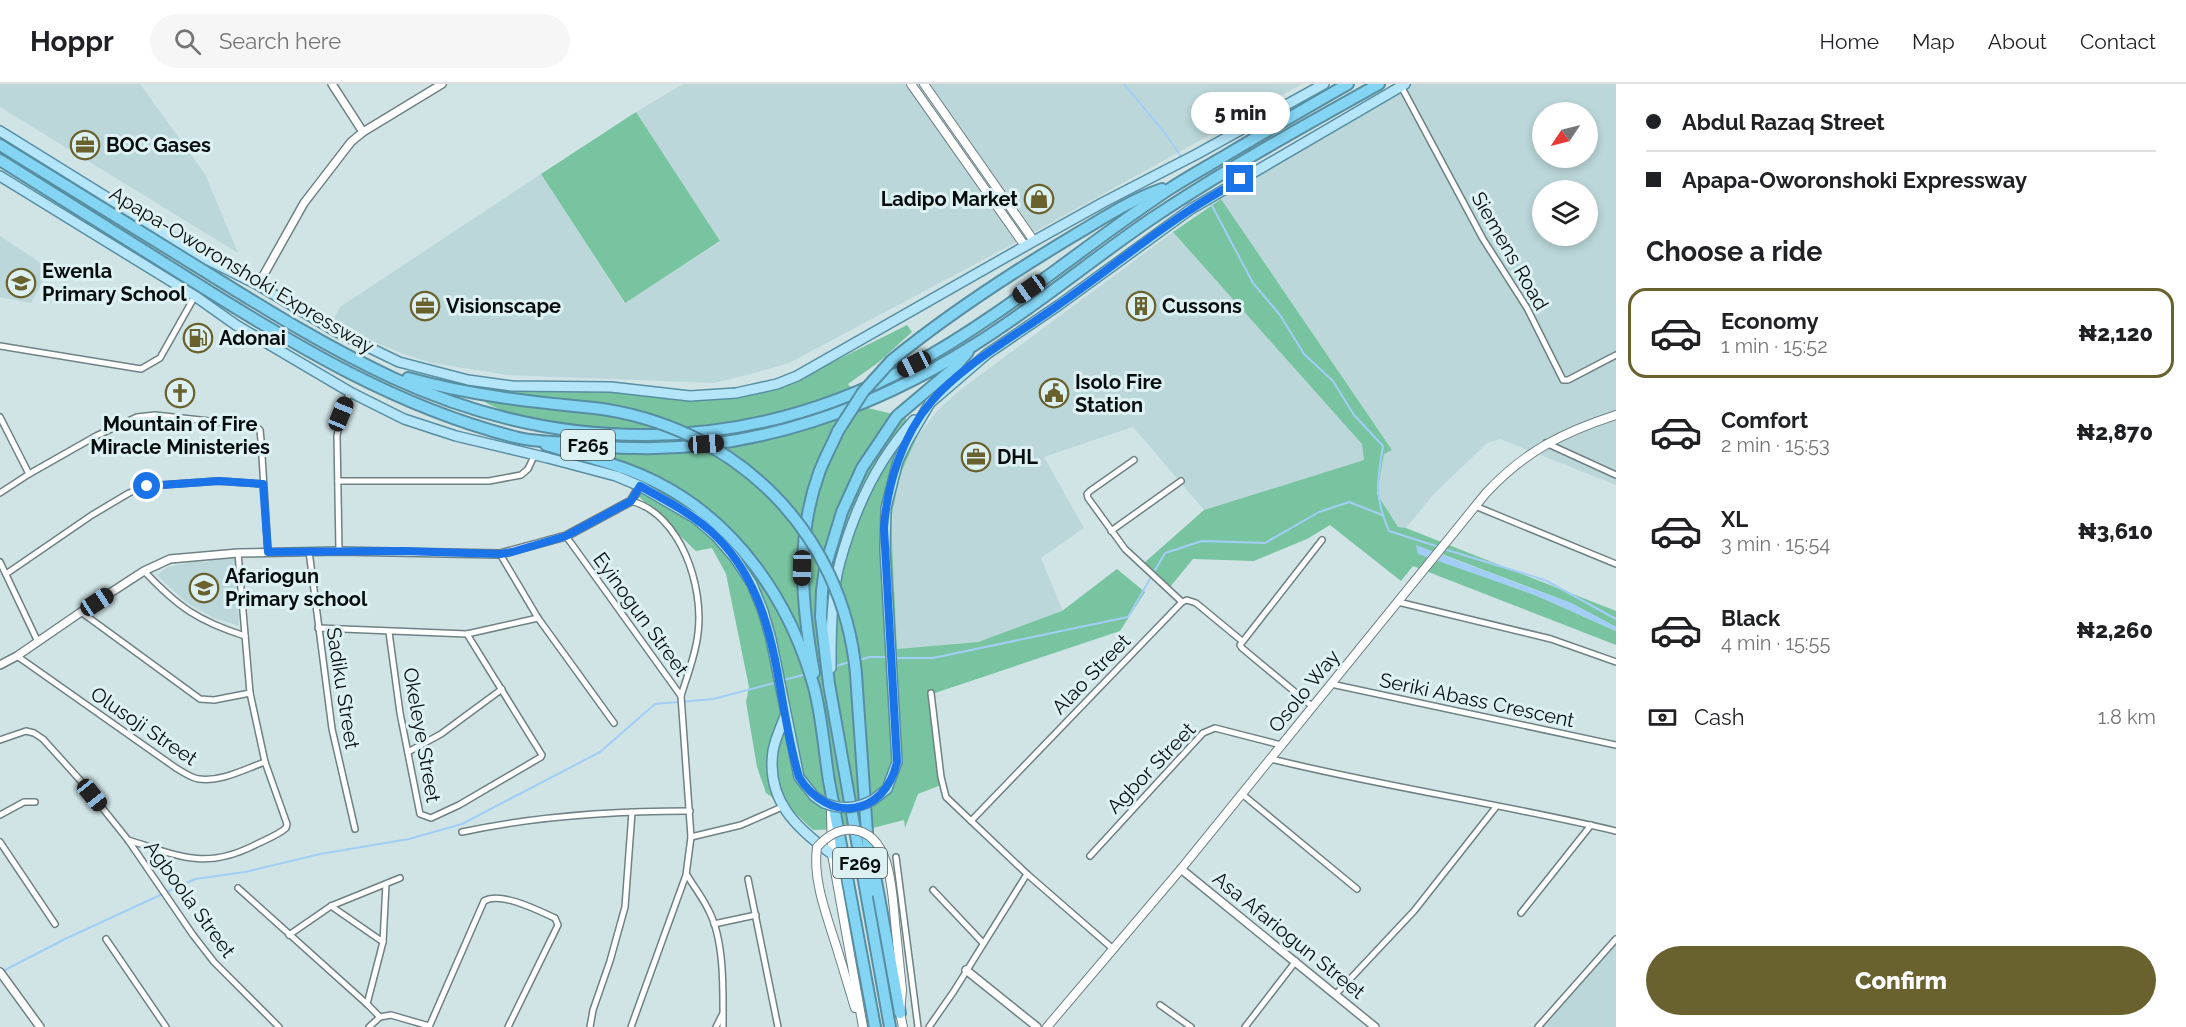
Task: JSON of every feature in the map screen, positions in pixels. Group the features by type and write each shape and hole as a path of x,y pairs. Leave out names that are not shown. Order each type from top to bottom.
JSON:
{"highway":[{"name":"Apapa-Oworonshoki Expressway","path":"0,145 60,176 334,349 396,380 453,402 549,428 644,436 761,423 850,395 914,364 962,335 1174,186 1348,84"},
{"name":"Apapa-Oworonshoki Expressway","path":"0,159 275,333 372,385 439,413 522,438 639,449 724,443 756,437 805,423 905,384 974,345 1183,198 1379,84"},
{"path":"809,663 802,586 802,551 812,494 819,472 838,431 863,392 891,361 972,299 1113,213 1152,193 1174,186"},
{"path":"828,659 821,617 825,568 842,512 862,468 897,416 955,367 974,345"},
{"path":"334,349 398,375 440,387 496,397 594,408 639,416 687,434 734,460 769,490 800,524 827,568 845,612 854,652 856,674 869,842 873,934"},
{"path":"522,438 593,458 654,481 693,505 724,530 754,564 775,594 809,663"},
{"name":"F269","path":"828,659 831,699 890,1027"},
{"name":"F269","path":"809,663 815,685 829,780 875,1027"},
{"path":"869,842 900,1013"},
{"path":"882,978 900,1013"}],"main road":[{"path":"911,84 1025,246"},
{"path":"924,84 1034,241"},
{"name":"Apapa-Oworonshoki Expressway","path":"0,131 60,176 96,190 208,260 258,285 335,331 399,362 468,380 512,386 611,387 690,396 718,396 758,389 797,376 1034,241 1324,84"},
{"path":"828,659 840,563 859,511 876,473 896,440 930,403 987,354 1059,306 1191,209 1403,85"},
{"path":"0,176 195,296 236,325 350,392 404,418 456,436 616,476 640,486 695,518 716,536 735,558 752,584 763,611 799,777 814,796 834,807 861,806 873,800 887,789 897,762 885,550 886,508 898,461 930,403"},
{"name":"Osolo Way","path":"1047,1027 1181,869 1496,482 1518,462 1546,443 1584,425 1616,415"},
{"path":"786,714 774,750 772,775 776,792 782,807 810,837 832,854"},
{"path":"829,780 832,854 862,1027"},
{"path":"862,1027 839,955 815,860 817,847 832,834 848,829 861,831 874,839 881,848 887,863 897,931 902,990 900,1013 903,1027"}],"street":[{"path":"332,84 363,132"},
{"path":"258,285 304,203 351,142 363,132 442,84"},
{"name":"Siemens Road","path":"1403,85 1483,239 1527,308 1563,380 1568,380 1616,355"},
{"path":"0,346 141,369 160,358 195,296"},
{"path":"339,551 337,436 341,414 350,392"},
{"path":"0,493 96,436 137,417 155,414 258,427 261,440 268,552"},
{"path":"0,417 29,474"},
{"path":"1546,443 1616,474"},
{"path":"338,481 489,481 521,475 528,469 535,454"},
{"path":"1134,460 1087,494 1125,549 1149,572 1182,602 1196,603 1242,641"},
{"path":"6,574 92,515 129,493 147,486 219,481 263,484"},
{"path":"1111,531 1181,481"},
{"path":"0,665 144,571 170,559 309,551 500,554 566,536 631,501 640,486"},
{"path":"631,501 645,506 661,519 678,538 693,576 699,609 698,633 681,696"},
{"path":"1475,506 1616,564"},
{"name":"Eyinogun Street","path":"566,536 681,696 691,837 686,874 632,1027"},
{"path":"1312,707 1240,645 1322,540"},
{"name":"Sadiku Street","path":"309,551 332,729 355,829"},
{"path":"128,840 192,859 218,858 245,850 282,831 287,824 265,762 250,693 238,554"},
{"path":"500,554 538,618 614,723"},
{"path":"0,562 38,642"},
{"path":"144,571 166,594 187,610 213,626 245,636"},
{"name":"Alao Street","path":"971,821 1182,602"},
{"path":"1398,602 1551,639 1616,662"},
{"path":"81,612 200,699 214,700 250,693"},
{"path":"318,628 467,634 538,618"},
{"name":"Okeleye Street","path":"389,632 400,713 420,814 431,818 459,805 541,757 541,752 467,634"},
{"name":"Olusoji Street","path":"17,656 177,768 197,779 228,776 265,762"},
{"name":"Seriki Abass Crescent","path":"1331,684 1616,745"},
{"path":"408,752 451,727 502,689"},
{"path":"931,693 943,790 951,803 1027,874 1112,948"},
{"name":"Agbor Street","path":"1090,856 1203,733 1215,728 1281,745"},
{"name":"Agboola Street","path":"0,740 26,731 43,739 80,780 128,840 214,962 279,1027"},
{"path":"1271,759 1340,776 1616,831"},
{"path":"1242,794 1356,889"},
{"path":"0,814 24,802 35,802"},
{"path":"691,837 741,825 782,807"},
{"path":"1336,993 1414,910 1496,807"},
{"path":"462,832 514,822 632,812 690,811"},
{"path":"590,1027 593,1010 626,907 632,812"},
{"path":"1521,913 1591,825"},
{"path":"0,842 55,924"},
{"path":"896,857 918,1027"},
{"name":"Asa Afariogun Street","path":"1181,869 1376,1027"},
{"path":"686,874 709,910 714,924 722,972 723,1027"},
{"path":"929,1027 1027,874"},
{"path":"289,935 331,906 400,878"},
{"path":"748,879 778,1027"},
{"path":"368,1004 383,942 386,884"},
{"path":"238,888 380,1017"},
{"path":"933,890 983,943"},
{"path":"369,1027 380,1017 391,1015 429,1027 484,901 490,897 523,903 555,918 558,925 508,1027"},
{"path":"331,906 383,942"},
{"path":"714,924 756,915"},
{"path":"106,939 166,1027"},
{"path":"1538,1027 1616,939"},
{"path":"1245,1027 1296,961"},
{"path":"966,970 1037,1027"},
{"path":"0,972 40,1027"},
{"path":"1160,1005 1191,1027"},
{"path":"716,1027 723,1013"}],"shaded area":[{"path":"0,84 140,84 205,174 238,253 0,107"},
{"path":"683,84 1302,84 1013,244 789,363 747,375 714,383 507,375 432,363 401,353 331,324 340,307 541,174 624,303 720,242 636,112"},
{"path":"1411,84 1616,84 1616,485 1500,439 1487,443 1433,495 1406,528 1398,527 1377,495 1384,454 1392,450 1221,199 1344,122"},
{"path":"1173,232 1363,444 1364,460 1204,510 1133,427 1044,457 1084,528 1041,558 1063,611 978,642 897,649 891,519 900,475 917,437 937,411 960,390"},
{"name":"Ewenla Primary School","path":"0,236 50,269 31,303 0,297"},
{"name":"Afariogun Primary school","path":"230,557 236,560 239,626 212,617 186,602 157,575 168,567 196,561 209,562 209,558"},
{"path":"1616,944 1616,1027 1542,1027"}],"green space":[{"path":"636,112 720,241 625,303 541,174"},
{"path":"1221,199 1392,450 1384,454 1377,494 1398,527 1406,528 1616,611 1616,627 1571,603 1439,553 1418,553 1535,595 1616,631 1616,645 1413,566 1401,581 1330,525 1307,539 1254,561 1193,559 1166,592 1157,583 1156,575 1144,563 1204,510 1364,460 1362,444 1173,232"},
{"path":"907,325 912,332 879,362 848,384 868,408 905,417 917,437 900,475 891,519 897,649 978,642 1062,611 1117,569 1145,592 1120,631 929,695 941,785 918,794 905,828 904,820 873,828 813,830 795,813 766,793 757,767 746,702 749,687 726,574 712,548 696,551 591,451 486,403 476,381 665,396 791,383"}],"water":[{"path":"1416,545 1571,603 1616,627 1616,631 1535,595 1418,554"}],"waterway":[{"path":"1124,84 1165,133 1183,160"},
{"path":"1210,202 1253,283 1280,315 1304,354 1333,381 1354,415 1383,446 1378,489 1381,508 1389,531 1439,547"},
{"path":"894,658 933,658 1128,617 1165,553 1202,541 1265,543 1319,512 1349,502 1382,515"},
{"path":"1444,549 1545,580 1616,619"},
{"path":"859,660 870,657 888,657"},
{"path":"832,667 850,662"},
{"path":"783,680 807,674"},
{"path":"3,971 65,939 195,879 245,872 320,854 409,839 462,824 600,752 655,704 713,699 778,682"}],"place":[{"name":"BOC Gases","path":"85,145"},
{"name":"Ladipo Market","path":"1039,199"},
{"name":"Ewenla Primary School","path":"21,283"},
{"name":"Visionscape","path":"425,306"},
{"name":"Cussons","path":"1141,306"},
{"name":"Adonai","path":"198,338"},
{"name":"Mountain of Fire Miracle Ministeries","path":"180,393"},
{"name":"Isolo Fire Station","path":"1054,393"},
{"name":"DHL","path":"976,457"},
{"name":"Afariogun Primary school","path":"204,588"}],"route":[{"path":"147,486 219,481 263,484 268,552 401,551 500,554 566,536 631,501 640,486 695,518 716,536 735,558 752,584 763,611 771,639 799,777 814,796 834,807 861,806 887,789 897,762 884,528 893,476 913,430 930,403 987,354 1059,306 1191,209 1240,179"}]}
